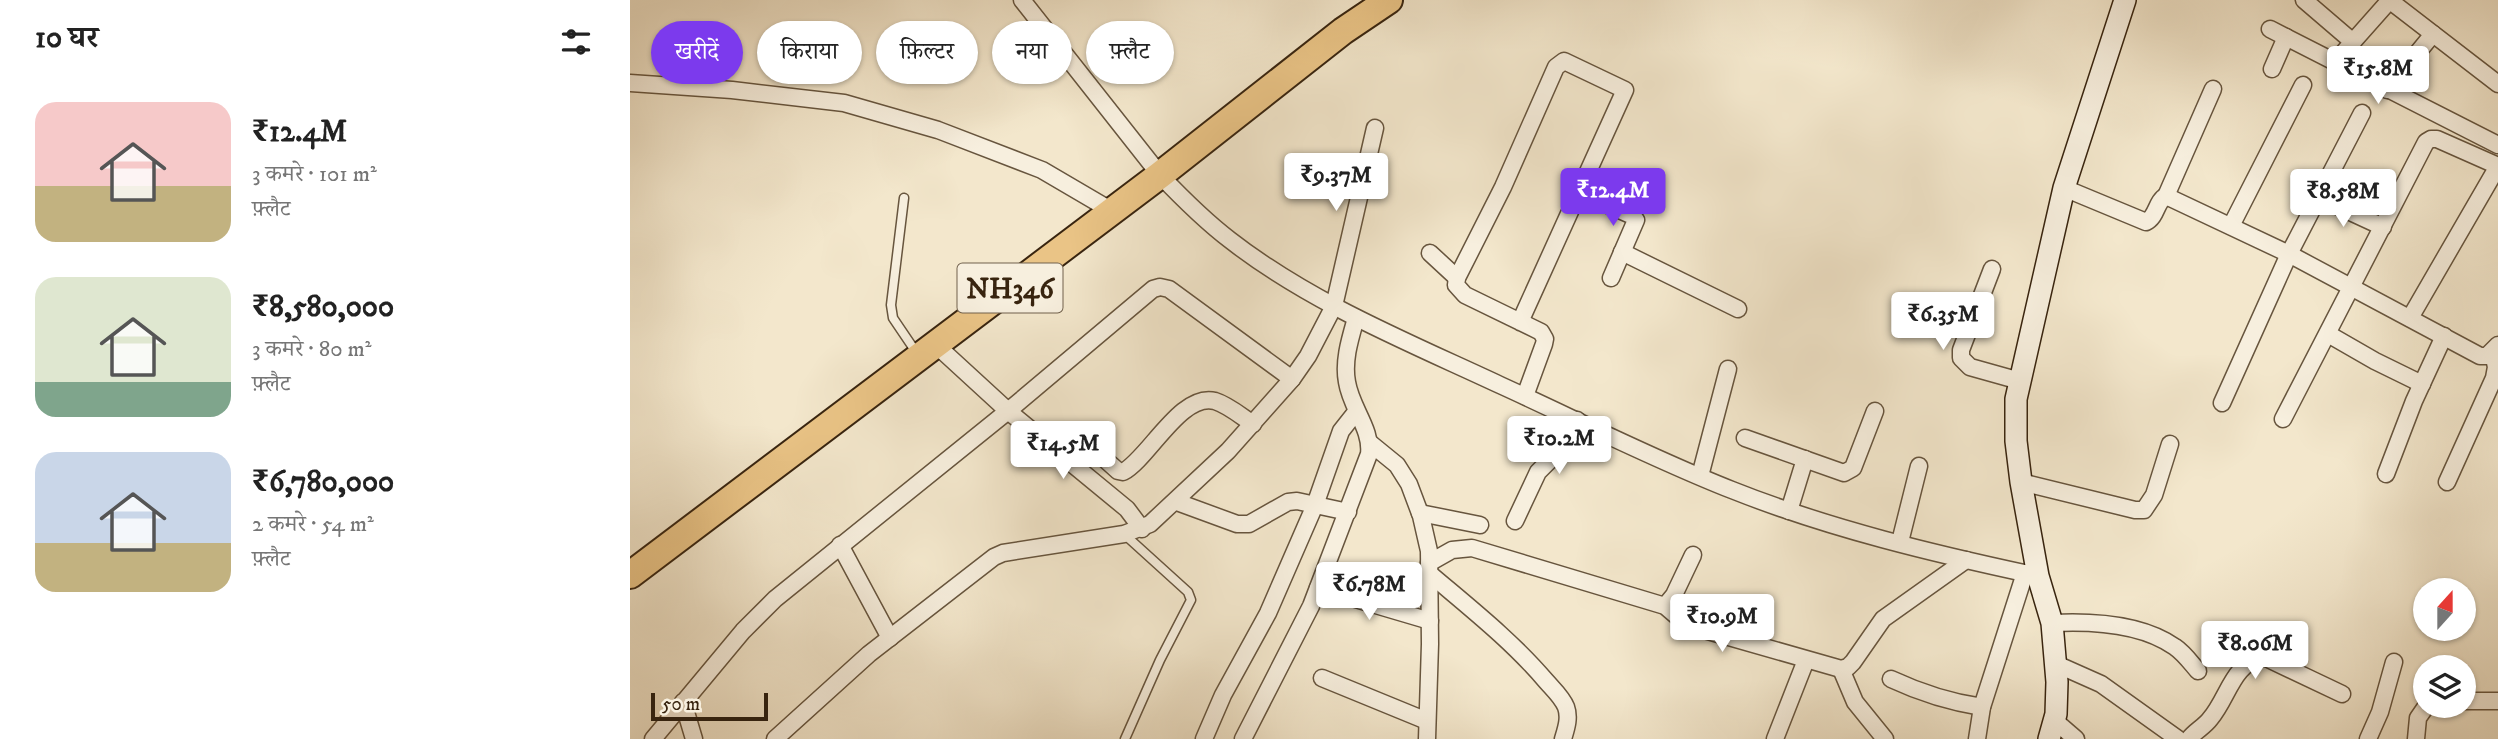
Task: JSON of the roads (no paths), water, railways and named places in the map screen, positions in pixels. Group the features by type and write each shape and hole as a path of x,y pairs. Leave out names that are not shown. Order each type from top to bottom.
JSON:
{"highway":[{"name":"NH346","path":"630,575 1160,175 1343,31 1389,0"}],"main road":[{"path":"2052,729 2057,682 2052,623 2031,575 2015,420 2016,399 2064,188 2125,0"}],"street":[{"path":"1022,0 1160,175 1230,240 1287,279 1334,306 1731,490 1789,511 1966,560 2031,575 1982,707 1977,739"},
{"path":"2304,0 2353,42"},
{"path":"2335,62 2389,0 2498,84"},
{"path":"2270,29 2387,90 2473,127 2498,145"},
{"path":"2387,90 2433,34"},
{"path":"2272,69 2286,37"},
{"path":"1520,321 1625,90 1564,61 1556,67 1456,285 1465,295 1541,332 1545,340 1525,396"},
{"path":"630,83 732,90 844,103 938,130 1042,170 1112,211"},
{"path":"2231,226 2303,85"},
{"path":"2064,188 2146,222 2152,219 2162,198 2166,196 2213,89"},
{"path":"2222,404 2289,254 2362,113"},
{"path":"775,739 890,638 994,557 1003,553 1142,529 1177,502 1253,424 1292,379 1318,340 1334,306 1374,128"},
{"path":"2283,419 2426,142 2431,139 2446,142 2498,166 2410,318"},
{"path":"1579,192 1635,217 1636,222 1611,278"},
{"path":"2166,196 2289,254 2480,356 2487,356 2495,349"},
{"path":"2318,198 2383,227"},
{"path":"1622,252 1738,309"},
{"path":"1430,253 1457,278"},
{"path":"1992,269 1961,350 1961,358 1970,367 2020,380"},
{"path":"653,739 743,631 775,599 1008,411 1153,289 1169,289 1292,379"},
{"path":"1356,318 1347,351 1347,382 1356,412 1370,443 1397,465 1409,484 1420,513 1429,551 1427,739"},
{"path":"2328,334 2375,361 2422,383"},
{"path":"2386,474 2444,336"},
{"path":"2446,482 2494,378 2495,349"},
{"path":"927,351 1008,411 1127,509 1142,529"},
{"path":"1700,476 1728,369"},
{"path":"1078,435 1118,471 1123,472 1164,429 1194,404 1206,400 1216,402 1253,424"},
{"path":"1745,438 1844,473 1849,472 1853,468 1875,411"},
{"path":"1204,739 1223,695 1268,613 1315,505 1341,430 1356,412"},
{"path":"1515,521 1538,472 1564,446 1577,420"},
{"path":"1243,739 1318,588 1369,454 1370,443"},
{"path":"2021,482 2144,510 2154,495 2170,444"},
{"path":"1789,511 1805,460"},
{"path":"1900,542 1919,466"},
{"path":"1177,502 1237,524 1249,524 1288,502 1297,501 1348,512"},
{"path":"1420,513 1480,525"},
{"path":"840,545 890,638"},
{"path":"1429,569 1452,550 1472,548 1665,606 1679,618 1701,629 1841,669 1853,663 1883,619 1966,560"},
{"path":"1665,606 1674,595 1693,555"},
{"path":"1429,569 1498,632 1562,701 1567,710 1563,739"},
{"path":"1318,588 1430,621"},
{"path":"2052,623 2103,624 2141,631 2161,638 2178,649 2198,671"},
{"path":"2189,739 2212,718 2244,665 2255,659 2264,657 2342,694"},
{"path":"1775,739 1806,660"},
{"path":"2368,739 2380,712 2394,662"},
{"path":"2056,664 2101,684 2178,739"},
{"path":"1841,669 1855,702 1885,739"},
{"path":"1322,678 1427,721"},
{"path":"1891,679 1920,693 1982,707"},
{"path":"2476,701 2498,701"},
{"path":"683,702 694,739"},
{"path":"2416,739 2418,718"},
{"path":"2052,729 2076,739"}],"lane":[{"path":"904,198 891,305 893,318 927,351"},
{"path":"1124,534 1188,593 1191,600 1160,660 1125,739"}]}
